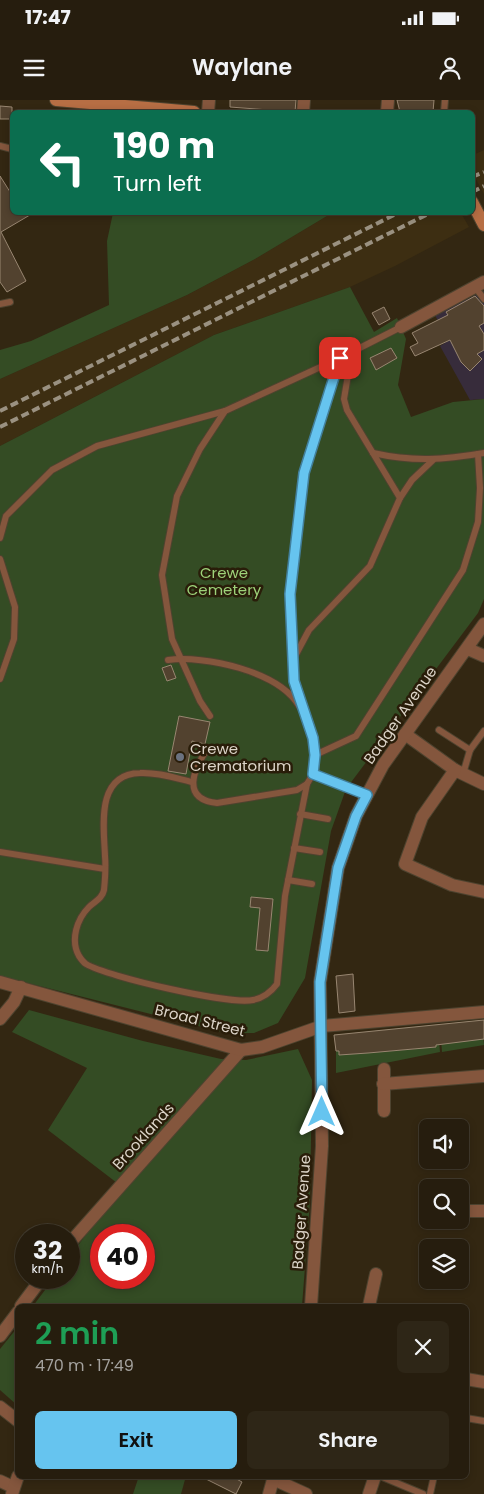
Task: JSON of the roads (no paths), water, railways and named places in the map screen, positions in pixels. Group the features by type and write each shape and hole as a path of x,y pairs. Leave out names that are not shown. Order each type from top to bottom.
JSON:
{"main road":[{"path":"56,100 171,110"},
{"path":"475,208 484,225"}],"street":[{"path":"400,327 480,285"},
{"name":"Badger Avenue","path":"311,1304 322,1146 320,982 338,868 356,816 383,765 468,649 484,624"},
{"path":"468,649 484,656"},
{"path":"405,734 459,772 484,784"},
{"path":"459,772 422,817 404,864 452,885 484,892"},
{"name":"Broad Street","path":"0,982 241,1050 262,1047 322,1026 484,1012"},
{"path":"0,1019 14,1002 21,987"},
{"name":"Brooklands","path":"80,1232 241,1050"},
{"path":"384,1069 384,1111"},
{"path":"383,1084 484,1076"},
{"path":"469,1211 484,1211"},
{"path":"369,1304 376,1274"},
{"path":"22,1304 34,1289"},
{"path":"0,1336 15,1316"},
{"path":"469,1379 484,1382"},
{"path":"0,1407 15,1419"},
{"path":"268,1494 273,1479"},
{"path":"275,1479 306,1494"},
{"path":"369,1494 374,1479"},
{"path":"0,1481 15,1486"}],"lane":[{"path":"480,285 484,299"},
{"path":"0,304 10,302"},
{"path":"0,538 6,516 52,470 97,446 225,411 340,358 400,327"},
{"path":"340,358 348,375 344,399 347,410 400,498"},
{"path":"307,784 298,790 217,803 208,802 200,795 192,782 151,773 137,773 123,778 109,793 103,815 104,892 80,919 74,938 78,954 84,964 104,972 166,988 232,1001 251,1000 263,996 278,984 288,880 300,814 307,784 313,774 315,755 294,681 290,594 304,473 340,358"},
{"path":"210,716 200,701 172,639 162,575 177,496 200,449 225,411"},
{"path":"315,755 356,736 462,570 478,522 482,488 481,454 433,460 400,459 373,453"},
{"path":"293,661 308,630 370,566 400,498 412,480 433,460"},
{"path":"0,559 15,607 14,639 0,679"},
{"path":"168,660 181,658 229,666 270,679 286,689 306,718"},
{"path":"439,730 470,750"},
{"path":"459,772 470,750 484,731"},
{"path":"192,782 196,767 208,748"},
{"path":"313,774 367,795"},
{"path":"300,814 328,819"},
{"path":"294,848 320,852"},
{"path":"0,852 104,869"},
{"path":"288,880 312,884"},
{"path":"469,1418 484,1421"},
{"path":"387,1479 422,1494"},
{"path":"430,1494 433,1479"}],"railway":[{"path":"475,176 484,172"},
{"path":"475,190 484,186"},
{"path":"0,411 394,215"},
{"path":"0,427 426,215"}],"place":[{"name":"Crewe Crematorium","path":"180,757"}],"park label":[{"name":"Crewe Cemetery","path":"224,580"}]}
